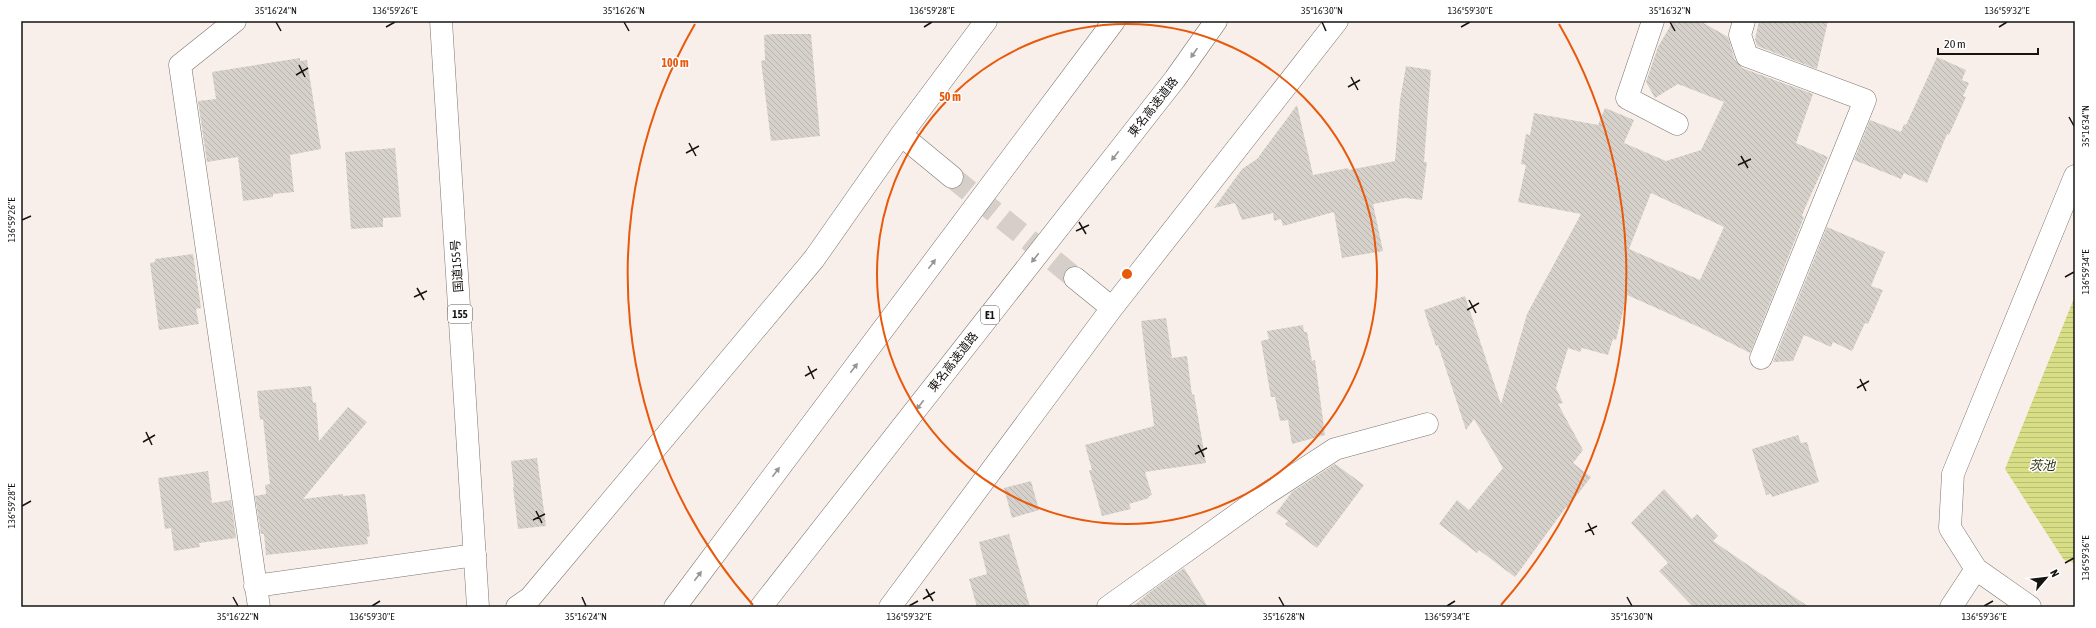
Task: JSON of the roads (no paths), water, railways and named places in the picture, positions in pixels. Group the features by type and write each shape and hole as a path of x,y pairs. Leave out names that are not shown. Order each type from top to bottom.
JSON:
{"main road":[{"path":"235,21 180,65 259,607"},
{"name":"国道155号","path":"441,21 478,607"},
{"path":"517,607 530,598 814,259 901,135 986,21"},
{"path":"675,607 1114,21"},
{"name":"東名高速道路","path":"761,607 1175,79 1216,21"},
{"path":"890,607 1112,308 1337,21"},
{"path":"1653,21 1627,98 1677,124"},
{"path":"1744,21 1740,35 1748,56 1866,100 1761,358"},
{"path":"901,135 952,177"},
{"path":"2030,607 1976,569 1950,528 1953,474 2075,176"},
{"path":"1075,278 1112,308"},
{"path":"1108,607 1263,496 1335,449 1427,424"},
{"path":"256,586 475,556"},
{"path":"1951,607 1976,569"}],"water":[{"name":"茨池","path":"2075,296 2075,563 2064,560 2005,469"}],"tunnel":[{"path":"952,177 1075,278"}]}
